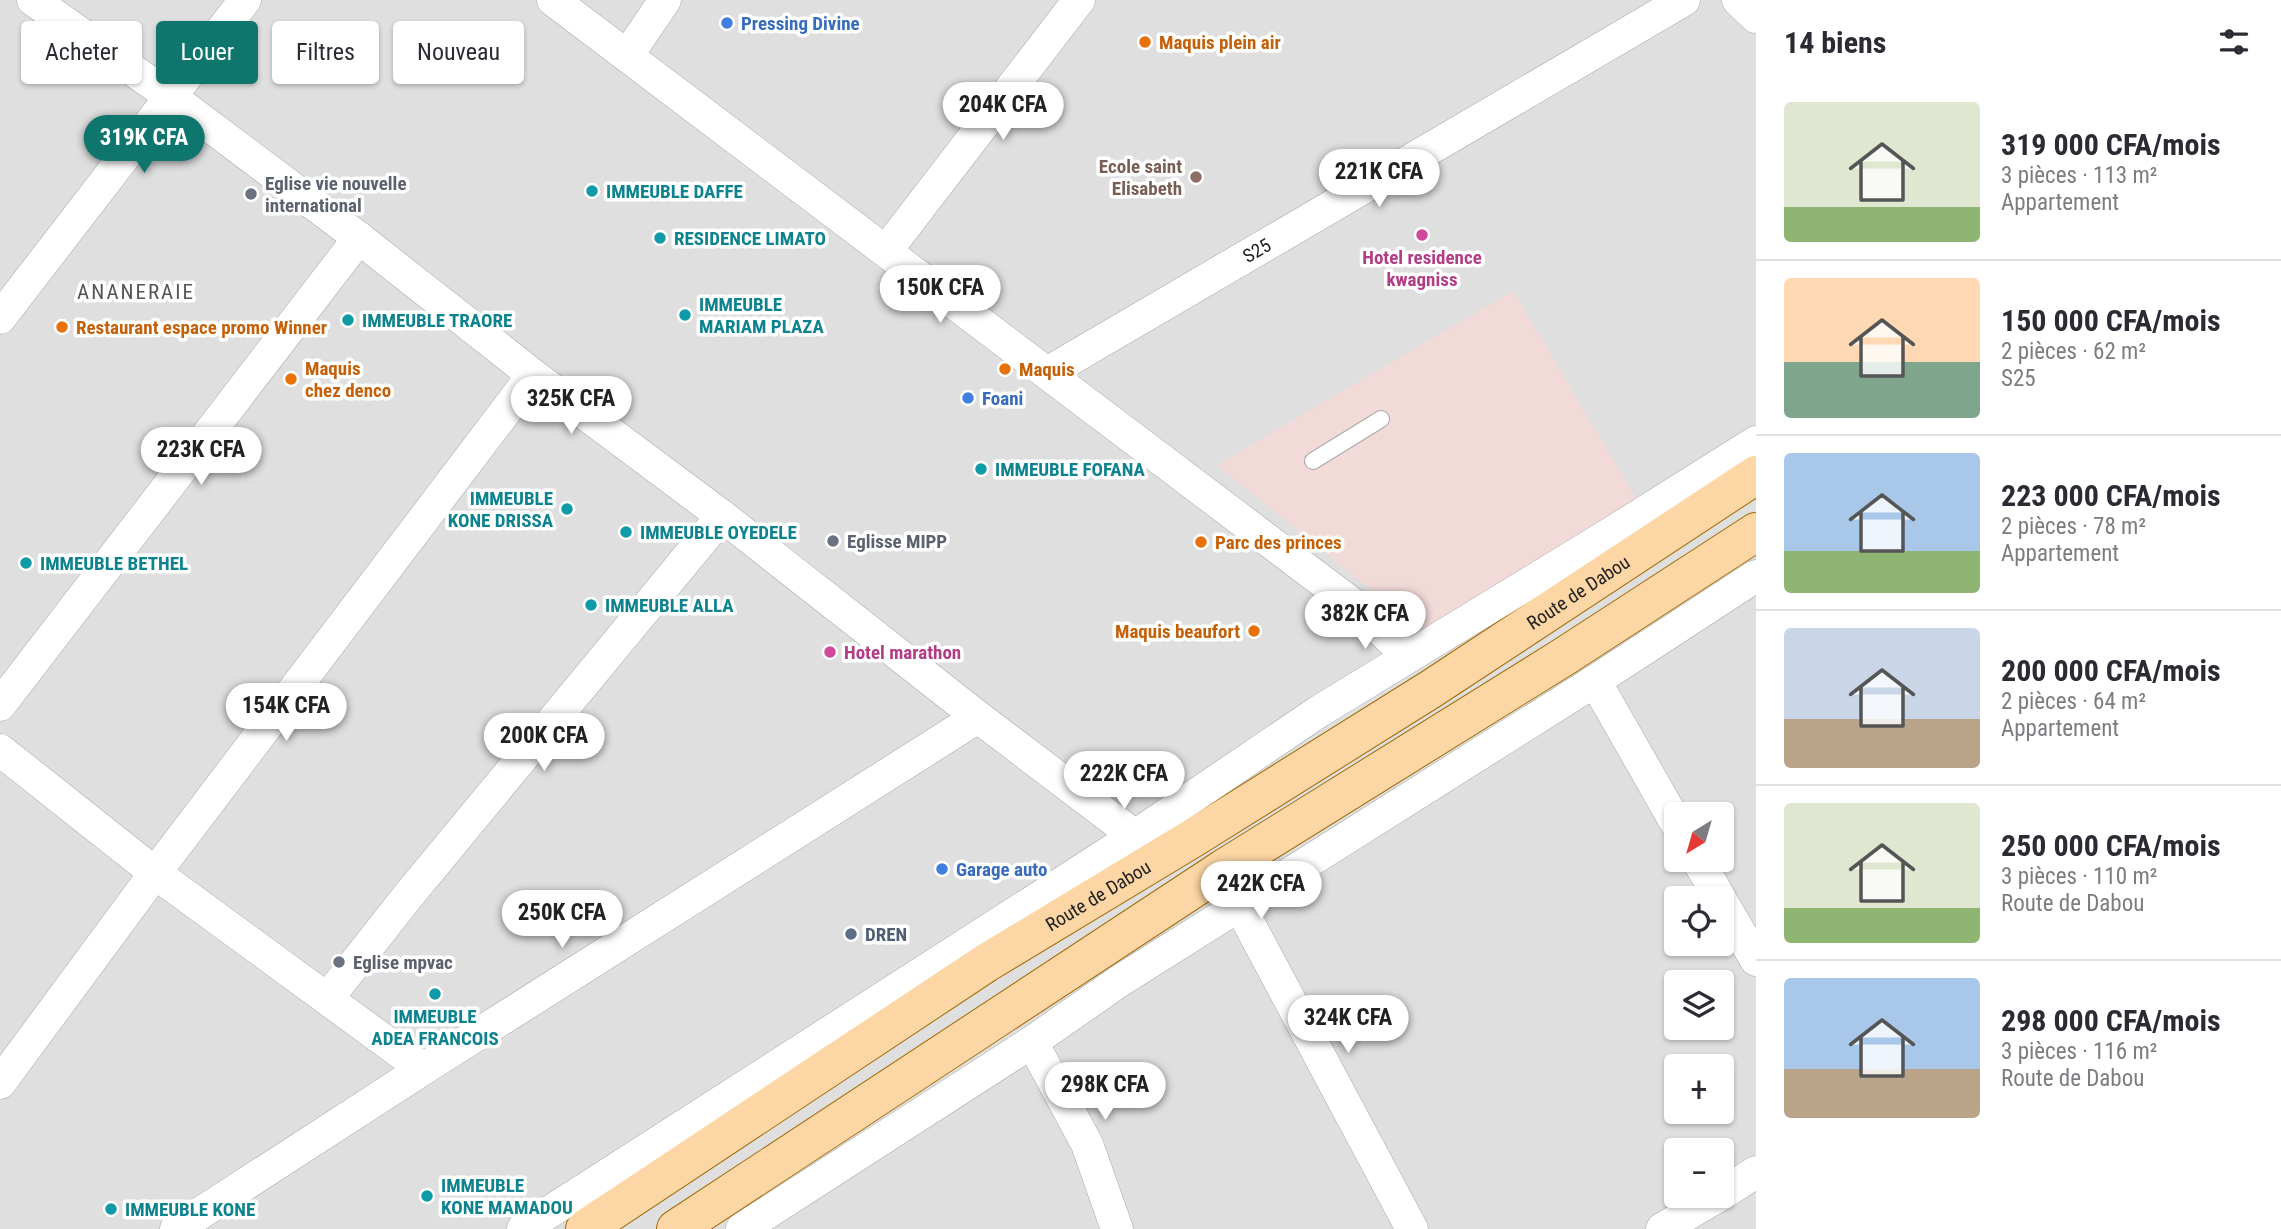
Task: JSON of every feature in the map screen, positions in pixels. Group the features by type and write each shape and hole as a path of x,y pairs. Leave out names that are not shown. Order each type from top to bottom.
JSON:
{"main road":[{"name":"Route de Dabou","path":"586,1229 986,963 1431,689 1756,475"},
{"path":"676,1229 1212,876 1565,656 1756,532"}],"street":[{"path":"33,0 171,97 359,238 533,375 722,516 1135,836"},
{"path":"0,318 245,0"},
{"path":"553,0 1359,608 1408,656"},
{"path":"627,56 665,0"},
{"path":"886,251 1079,0"},
{"name":"S25","path":"1047,373 1684,0"},
{"path":"1738,0 1756,16"},
{"path":"0,705 359,238"},
{"path":"0,1083 155,873 533,375"},
{"path":"523,1229 1135,836 1318,712 1608,536 1756,442"},
{"path":"327,999 416,885 722,516"},
{"path":"742,1229 1032,1042 1118,982 1595,681 1756,576"},
{"path":"1595,681 1664,802"},
{"path":"176,1229 978,717"},
{"path":"0,750 155,873 423,1069"},
{"path":"1239,905 1412,1229"},
{"path":"1734,922 1756,960"},
{"path":"1032,1042 1087,1144 1117,1229"},
{"path":"1734,1190 1756,1172"},
{"path":"1662,1229 1709,1208"}],"lane":[{"path":"1313,461 1381,419"}],"shaded area":[{"path":"0,0 1756,0 1756,1229 0,1229"},
{"path":"1513,291 1650,522 1459,661 1217,465"},
{"path":"1171,751 1206,782 1171,821 1136,791"}],"place":[{"name":"Pressing Divine","path":"727,23"},
{"name":"Maquis plein air","path":"1145,42"},
{"name":"Ecole saint Elisabeth","path":"1196,177"},
{"name":"IMMEUBLE DAFFE","path":"592,191"},
{"name":"Eglise vie nouvelle international","path":"251,194"},
{"name":"Hotel residence kwagniss","path":"1422,235"},
{"name":"RESIDENCE LIMATO","path":"660,238"},
{"name":"IMMEUBLE MARIAM PLAZA","path":"685,315"},
{"name":"IMMEUBLE TRAORE","path":"348,320"},
{"name":"Restaurant espace promo Winner","path":"62,327"},
{"name":"Maquis","path":"1005,369"},
{"name":"Maquis chez denco","path":"291,379"},
{"name":"Foani","path":"968,398"},
{"name":"IMMEUBLE FOFANA","path":"981,469"},
{"name":"IMMEUBLE KONE DRISSA","path":"567,509"},
{"name":"IMMEUBLE OYEDELE","path":"626,532"},
{"name":"Eglisse MIPP","path":"833,541"},
{"name":"Parc des princes","path":"1201,542"},
{"name":"IMMEUBLE BETHEL","path":"26,563"},
{"name":"IMMEUBLE ALLA","path":"591,605"},
{"name":"Maquis beaufort","path":"1254,631"},
{"name":"Hotel marathon","path":"830,652"},
{"name":"Garage auto","path":"942,869"},
{"name":"DREN","path":"851,934"},
{"name":"Eglise mpvac","path":"339,962"},
{"name":"IMMEUBLE ADEA FRANCOIS","path":"435,994"},
{"name":"IMMEUBLE KONE MAMADOU","path":"427,1196"},
{"name":"IMMEUBLE KONE","path":"111,1209"}],"district":[{"name":"ANANERAIE","path":"136,292"}]}
